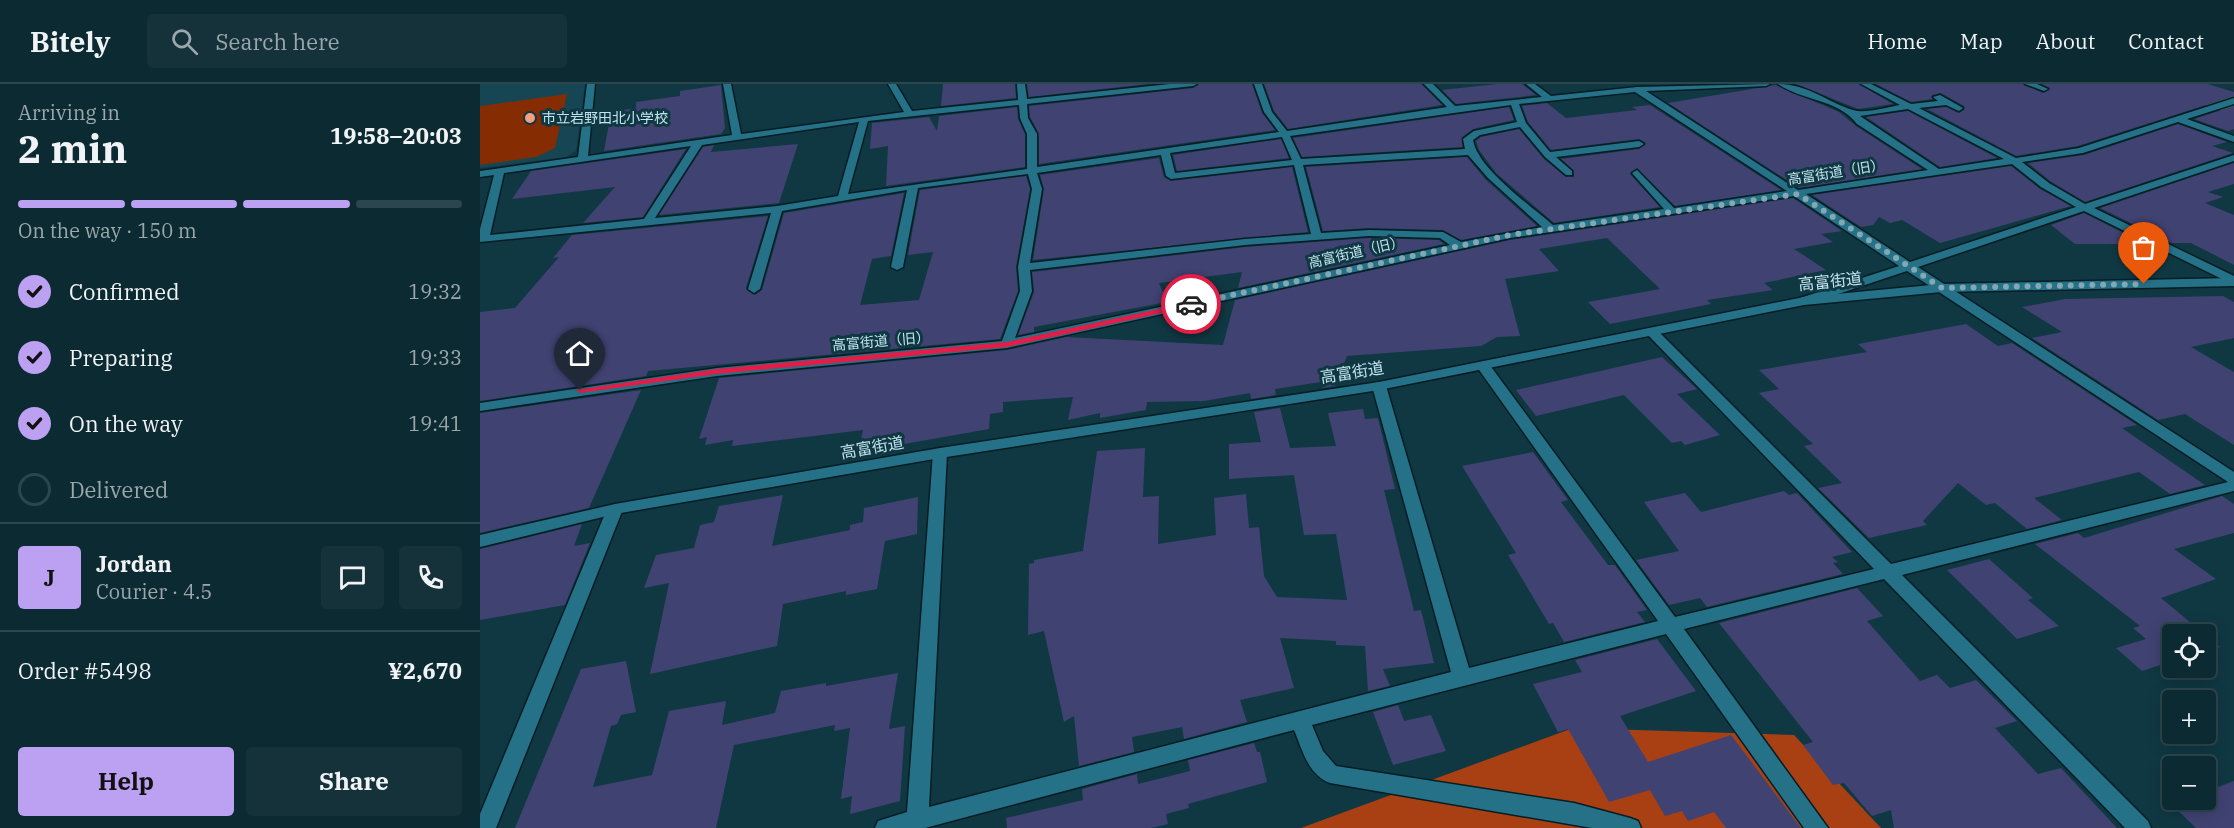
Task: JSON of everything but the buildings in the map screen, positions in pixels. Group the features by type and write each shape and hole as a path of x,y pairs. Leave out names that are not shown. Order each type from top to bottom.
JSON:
{"street":[{"path":"583,158 591,84"},
{"path":"727,84 737,137"},
{"path":"892,84 909,114"},
{"path":"1007,344 1026,291 1024,267 1037,189 1032,171 1032,134 1024,118 1021,84"},
{"path":"480,174 864,119 1193,84"},
{"path":"1258,84 1268,112 1285,134 1298,162 1317,237"},
{"path":"1428,84 1453,109"},
{"path":"1530,84 1549,98"},
{"path":"500,171 481,239 777,209 913,186 1166,152 1453,109 1633,86 1766,84"},
{"path":"1782,84 1825,99 1854,114 1860,122 1937,172"},
{"path":"1865,84 2013,160 2045,185 2083,207 2234,281"},
{"path":"2029,84 2044,89"},
{"path":"1633,86 2234,479"},
{"path":"1934,95 1959,108"},
{"path":"1514,102 1522,124 1548,154 1569,173"},
{"path":"1854,114 1946,102"},
{"name":"高富街道（旧）","path":"480,406 717,372 1007,344 1458,245 1551,229 2080,151 2228,103"},
{"path":"842,198 864,119"},
{"path":"2181,120 2234,140"},
{"path":"1522,124 1478,133 1468,139 1470,152 1491,176 1551,229"},
{"path":"648,221 699,142"},
{"path":"1548,154 1639,144"},
{"path":"1166,152 1171,176 1298,162 1470,152"},
{"path":"1804,301 1910,265 1946,256 2083,207 2234,158"},
{"path":"1637,173 1671,211"},
{"path":"897,267 913,186"},
{"path":"754,289 777,209"},
{"path":"1024,267 1369,233 1443,235 1458,245"},
{"name":"高富街道","path":"480,541 615,509 940,453 1379,386 1484,367 1804,301 1942,288 2234,281"},
{"path":"1652,332 2140,828"},
{"path":"1484,367 1817,828"},
{"path":"1379,386 1462,677"},
{"path":"916,820 940,453"},
{"path":"886,828 1670,624 2234,486"},
{"path":"485,828 615,509"},
{"path":"1301,721 1315,757 1330,774 1574,813 1630,828"}],"shaded area":[{"name":"市立岩野田北小学校","path":"480,84 585,84 576,151 566,157 480,168"},
{"name":"市立岩野田北小学校","path":"567,94 555,148 536,157 480,165 480,106"},
{"path":"1573,728 1794,735 1881,828 1301,828"}],"waterway":[{"path":"2169,84 2234,106"}],"way so far":[{"path":"1191,304 1510,235 1798,194 1942,288 2144,284"}],"place":[{"name":"市立岩野田北小学校","path":"530,118"}],"route":[{"path":"580,390 717,372 1007,344 1191,304"}]}
